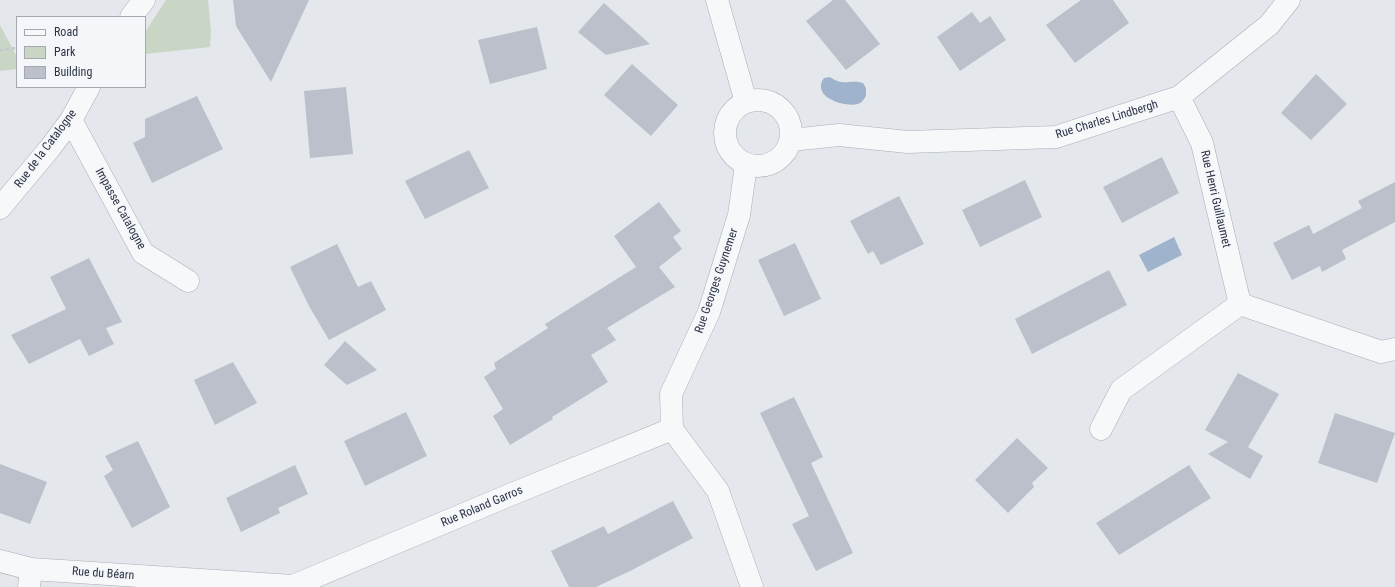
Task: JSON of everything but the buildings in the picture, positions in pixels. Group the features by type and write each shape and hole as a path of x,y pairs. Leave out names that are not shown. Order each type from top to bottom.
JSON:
{"street":[{"path":"132,16 144,0"},
{"path":"717,0 746,102"},
{"name":"Rue Charles Lindbergh","path":"791,140 839,135 908,142 1056,137 1179,97 1269,25 1288,0"},
{"name":"Rue de la Catalogne","path":"0,208 50,148 71,120 88,88"},
{"name":"Rue Henri Guillaumet","path":"1179,97 1202,144 1240,304"},
{"path":"758,100 770,102 780,108 788,117 791,128 791,140 787,151 779,159 769,165 757,167 746,165 736,158 729,149 725,139 725,128 729,116 736,108 746,102 758,100"},
{"name":"Impasse Catalogne","path":"71,120 143,253 188,281"},
{"name":"Rue Georges Guynemer","path":"672,429 671,394 709,312 740,215 746,165"},
{"path":"1101,429 1121,390 1240,304 1382,352 1395,349"},
{"path":"672,429 718,492 752,587"},
{"name":"Rue Roland Garros","path":"293,586 672,429"},
{"path":"0,562 30,578"},
{"name":"Rue du Béarn","path":"30,578 293,586"}],"path":[{"path":"0,50 16,48"}],"green space":[{"path":"166,0 208,0 211,31 210,47 146,54 146,30"},
{"path":"0,25 16,55 16,69 0,71"}],"water":[{"path":"830,77 839,82 863,83 866,88 866,96 856,105 833,101 822,92 821,85 824,78"},
{"path":"1174,237 1182,255 1148,272 1139,255"}]}
